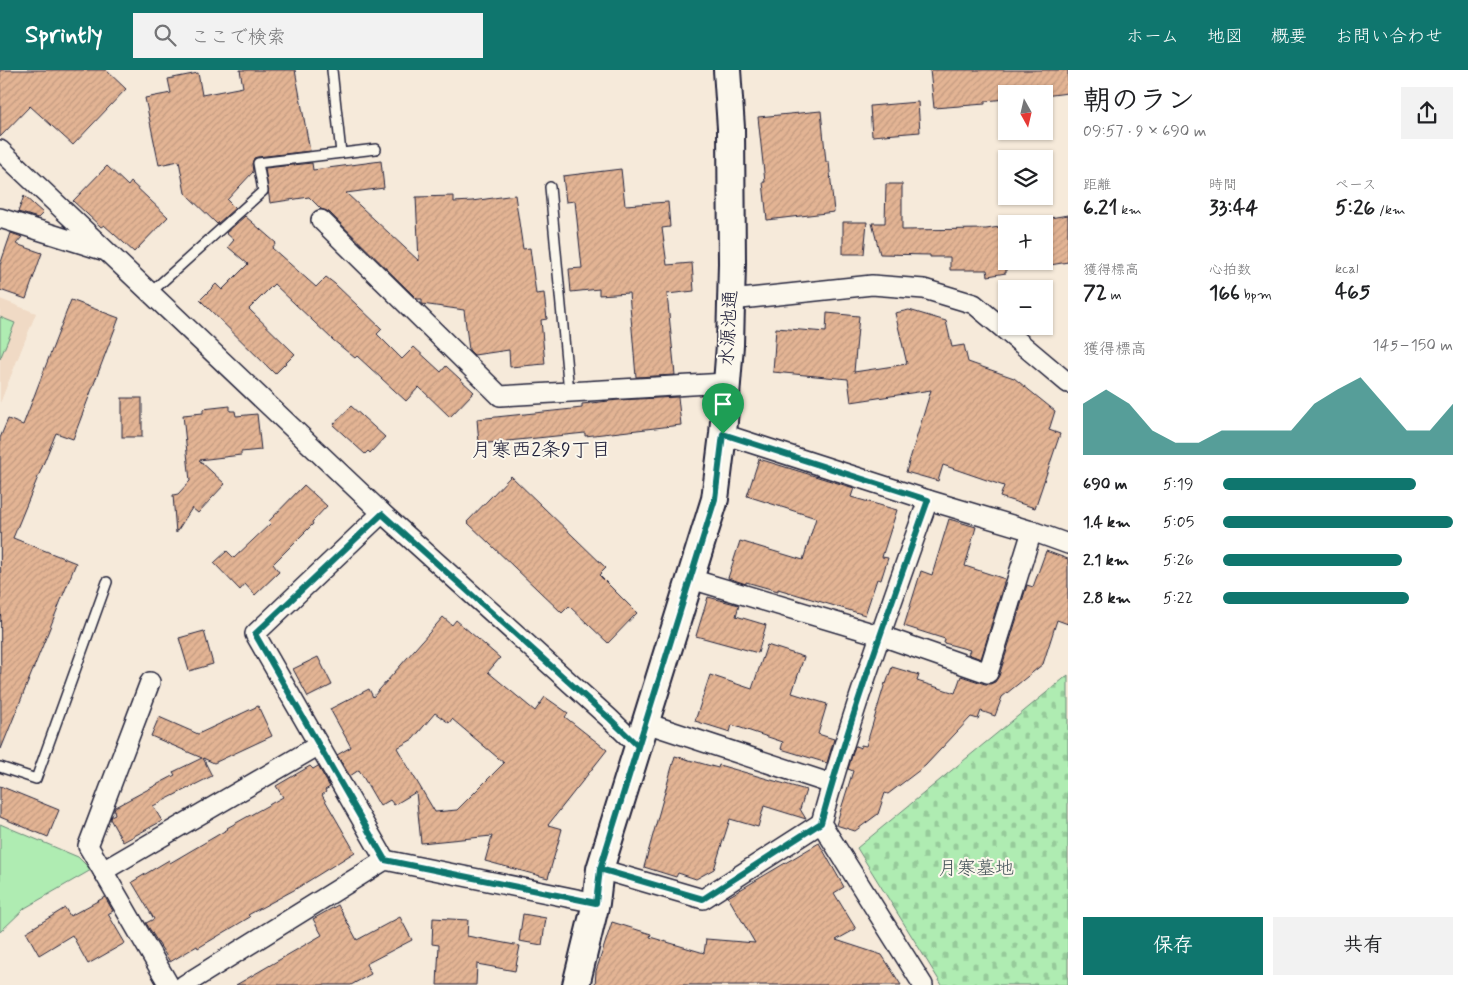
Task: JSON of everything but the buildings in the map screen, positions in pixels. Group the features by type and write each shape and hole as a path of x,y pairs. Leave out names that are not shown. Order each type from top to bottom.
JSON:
{"street":[{"name":"水源池通","path":"576,985 596,903 600,869 715,499 723,434 730,345 731,128 727,70"},
{"path":"0,150 382,514 610,719 642,735 832,784"},
{"path":"0,218 106,251"},
{"path":"321,220 500,396 726,382"},
{"path":"731,300 872,285 924,289 974,304 1068,383"},
{"path":"723,434 1068,544"},
{"path":"600,869 703,899 821,823 880,635 928,500"},
{"path":"382,514 255,634 385,860"},
{"path":"691,578 880,635 988,673 1032,531"},
{"path":"150,682 88,846 169,985"},
{"path":"104,871 319,745"},
{"path":"821,823 923,985"},
{"path":"184,985 385,860 596,903"}],"lane":[{"path":"332,70 341,153"},
{"path":"150,293 263,191 258,163 376,149"},
{"path":"550,187 569,392"},
{"path":"0,767 36,779 107,582"}],"shaded area":[{"path":"0,299 36,313 0,403"}],"green space":[{"path":"0,317 15,323 0,359"},
{"name":"月寒墓地","path":"1068,675 1068,985 942,985 857,848"},
{"path":"0,824 78,857 91,870 25,908 0,932"}],"district":[{"name":"月寒西2条9丁目","path":"541,450"}],"route":[{"path":"723,434 715,499 691,578 600,869 596,903 385,860 255,634 382,514 638,746 600,869 703,899 821,823 880,635 928,500 723,434"}]}
